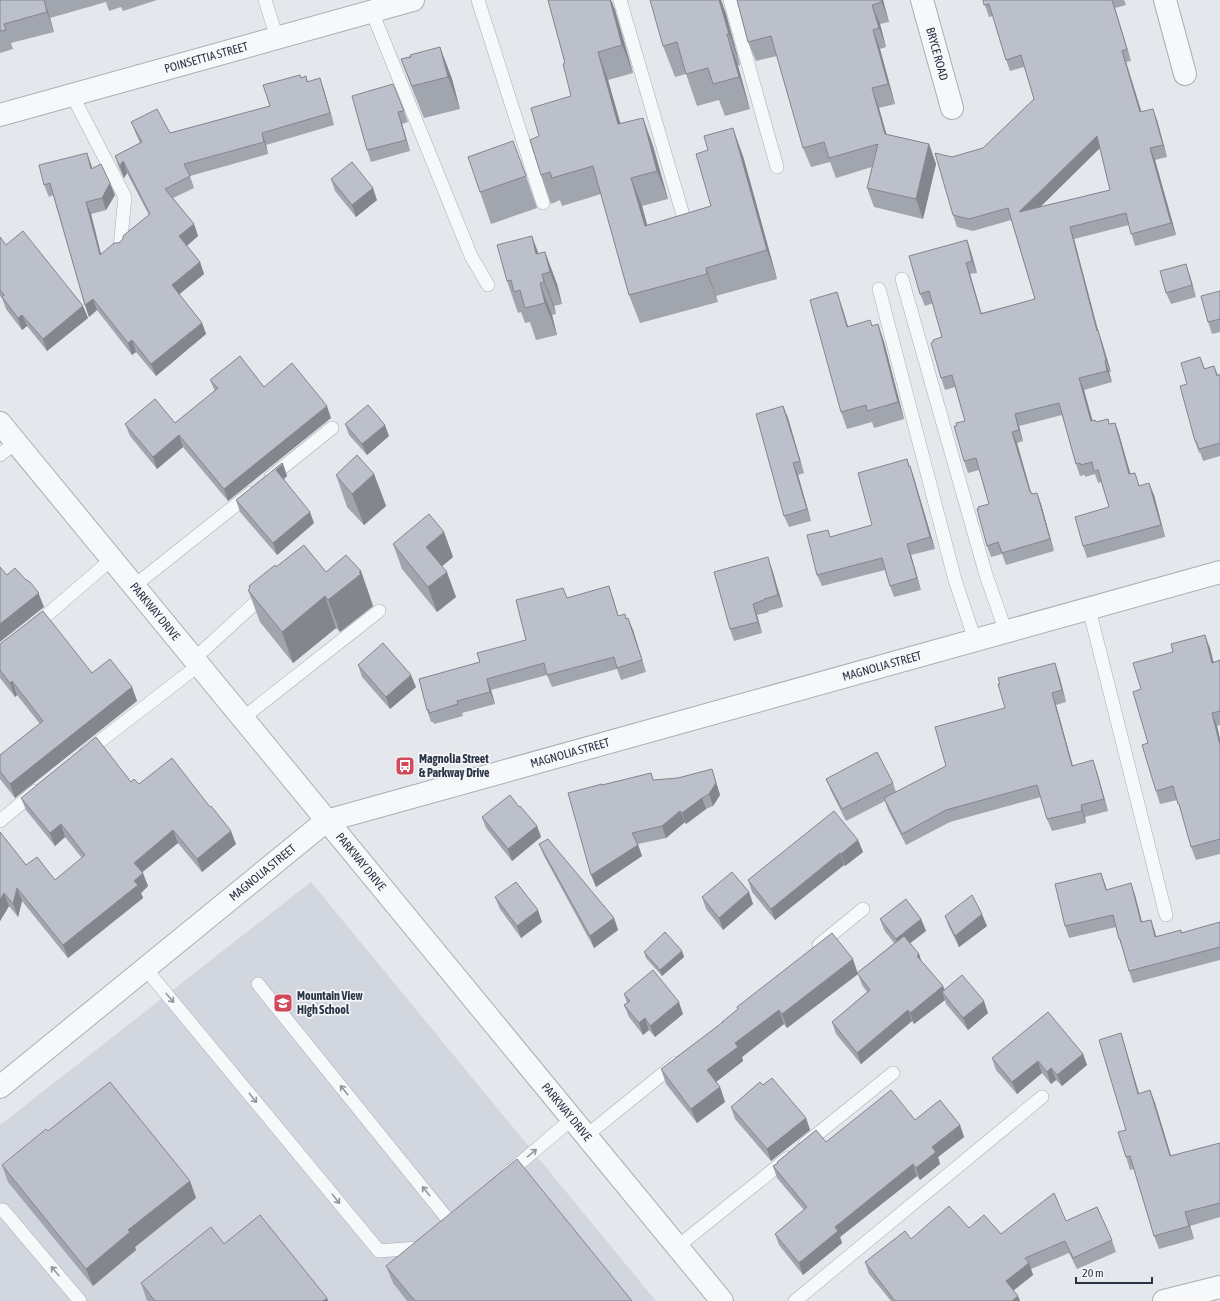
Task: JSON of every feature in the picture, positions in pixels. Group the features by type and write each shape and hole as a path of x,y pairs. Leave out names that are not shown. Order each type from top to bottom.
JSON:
{"street":[{"name":"POINSETTIA STREET","path":"0,115 276,38 378,7 412,0"},
{"name":"BRYCE ROAD","path":"922,0 952,108"},
{"path":"1165,0 1185,74"},
{"name":"PARKWAY DRIVE","path":"0,423 8,449 112,559 722,1301"},
{"name":"MAGNOLIA STREET","path":"0,1087 326,820 1220,572"},
{"path":"1164,1301 1220,1287"}],"lane":[{"path":"265,0 276,38"},
{"path":"478,0 543,203"},
{"path":"620,0 683,215"},
{"path":"730,0 777,167"},
{"path":"378,7 471,256 488,285"},
{"path":"72,95 125,197 120,247"},
{"path":"902,279 986,575 1006,632"},
{"path":"879,289 955,580 975,640"},
{"path":"134,586 332,428"},
{"path":"23,635 112,559"},
{"path":"73,761 196,662 276,584"},
{"path":"1089,609 1166,916"},
{"path":"243,718 379,611"},
{"path":"0,821 49,781"},
{"path":"808,954 863,909"},
{"path":"146,968 379,1251 418,1248 462,1212"},
{"path":"258,984 450,1222"},
{"path":"586,1136 684,1055"},
{"path":"677,1247 893,1073"},
{"path":"795,1301 1042,1097"},
{"path":"497,1182 572,1119"},
{"path":"0,1210 3,1210 80,1301"}],"shaded area":[{"name":"Mountain View High School","path":"311,882 656,1301 0,1301 0,1125"}],"building":[{"path":"0,0 44,0 47,12 4,24 6,30 0,31"},
{"path":"548,0 610,0 622,45 598,52 618,124 643,118 657,171 631,178 645,226 711,206 696,154 708,150 704,136 733,128 767,250 706,268 707,274 629,295 593,166 552,178 550,172 541,175 530,140 539,136 531,108 571,96 563,64 565,63"},
{"path":"650,0 719,0 739,77 713,84 708,68 686,74 677,42 663,46"},
{"path":"737,0 881,0 882,2 872,5 879,28 873,30 888,84 872,88 885,134 929,144 916,199 867,188 878,144 829,158 824,142 803,148 771,36 748,42"},
{"path":"983,0 1112,0 1127,49 1122,51 1140,112 1153,109 1163,145 1150,148 1171,223 1131,234 1126,213 1070,227 1106,360 1107,371 1079,378 1091,421 1095,420 1096,422 1108,419 1109,424 1115,423 1129,474 1135,473 1139,486 1149,483 1161,525 1083,546 1075,517 1109,507 1098,470 1094,471 1092,462 1081,465 1080,463 1076,464 1059,403 1015,414 1019,430 1012,432 1030,492 1032,494 1037,493 1050,539 1002,553 998,542 987,546 977,509 979,509 978,507 989,504 976,458 964,461 954,426 957,426 956,423 965,421 952,375 941,378 931,343 933,340 942,337 929,291 920,294 909,256 967,240 972,261 966,263 981,314 1035,299 1008,208 969,219 953,215 935,153 952,157 983,148 1034,99 1021,55 1006,60 989,4 984,5","holes":["1097,136 1110,190 1019,212"]},
{"path":"440,47 448,77 412,86 401,59"},
{"path":"300,75 301,78 306,76 307,82 320,78 330,113 262,133 264,142 184,164 190,176 165,189 194,224 179,236 200,262 172,285 202,323 151,364 132,340 128,343 93,299 85,305 50,183 44,185 39,165 87,153 91,169 101,164 110,183 102,198 86,202 100,255 114,243 119,243 124,235 150,214 123,161 120,166 115,156 142,142 131,122 157,109 170,133 270,106 263,85"},
{"path":"393,84 404,111 398,112 406,140 367,150 352,96"},
{"path":"513,141 526,176 480,192 468,157"},
{"path":"352,162 373,188 352,205 331,179"},
{"path":"23,231 83,306 43,339 22,315 18,318 2,297 4,295 0,290 0,237 6,245"},
{"path":"532,236 536,254 545,252 550,272 542,274 544,282 540,283 545,303 525,308 520,290 514,292 511,280 507,281 497,245"},
{"path":"1186,264 1192,285 1166,293 1160,271"},
{"path":"1220,291 1220,319 1208,322 1201,296"},
{"path":"837,292 847,327 870,320 872,326 878,324 898,402 867,411 866,405 841,412 810,300"},
{"path":"240,356 264,387 292,363 327,406 224,489 179,435 153,457 125,424 155,399 175,423 218,388 210,380"},
{"path":"1200,357 1204,369 1214,366 1217,376 1220,374 1220,443 1199,449 1195,441 1180,386 1187,384 1181,363"},
{"path":"368,405 385,425 362,444 345,424"},
{"path":"783,406 800,461 793,463 807,509 784,516 756,414"},
{"path":"357,455 374,474 352,494 336,475"},
{"path":"907,459 930,537 907,544 917,578 890,586 882,558 817,575 807,535 828,530 830,537 872,525 858,473"},
{"path":"282,463 283,464 276,470 310,512 273,543 236,500"},
{"path":"429,514 444,532 426,547 447,572 428,587 393,544"},
{"path":"304,545 326,572 346,555 361,571 359,572 361,574 328,600 325,596 282,632 248,590 250,588 249,586 275,565 276,567"},
{"path":"768,557 778,595 753,604 758,622 730,629 714,572"},
{"path":"0,567 7,575 15,568 39,593 0,624"},
{"path":"609,586 618,616 625,614 626,619 628,618 642,660 617,668 614,657 547,675 544,663 487,679 490,692 457,701 458,704 429,713 419,679 480,662 477,653 526,640 516,600 563,588 567,598"},
{"path":"43,611 92,673 110,659 132,687 10,784 0,771 0,755 43,721 12,681 10,683 0,670 0,644"},
{"path":"1205,635 1212,663 1220,660 1220,711 1212,713 1220,745 1220,839 1191,847 1173,786 1156,791 1142,745 1148,743 1133,692 1141,689 1133,663 1173,652 1171,644"},
{"path":"383,643 411,675 386,697 358,665"},
{"path":"1055,663 1062,690 1052,693 1072,766 1093,760 1104,799 1081,805 1082,811 1047,819 1037,785 946,810 902,834 884,798 946,766 935,727 1005,708 998,684 1000,684 998,678"},
{"path":"96,737 131,782 134,779 139,784 172,758 210,807 211,806 231,831 197,859 173,830 134,863 143,873 134,881 138,885 63,945 17,888 13,904 4,893 0,900 0,832 26,865 37,857 55,880 85,855 61,824 50,833 21,798"},
{"path":"877,752 893,783 842,809 826,779"},
{"path":"712,769 716,783 709,794 682,813 680,811 662,826 632,833 638,845 591,875 568,793 651,773 653,780 678,778"},
{"path":"510,795 537,826 508,849 482,817"},
{"path":"834,811 858,840 771,909 748,880"},
{"path":"548,839 614,918 590,936 539,844"},
{"path":"732,872 749,892 719,918 702,897"},
{"path":"1101,873 1106,890 1131,883 1141,922 1151,920 1155,937 1181,930 1181,933 1220,922 1220,947 1129,971 1113,915 1065,926 1055,884"},
{"path":"516,882 538,910 517,926 495,897"},
{"path":"972,895 982,914 955,936 945,916"},
{"path":"906,899 921,919 896,939 880,919"},
{"path":"665,932 682,951 660,970 644,952"},
{"path":"832,933 853,959 782,1014 779,1010 735,1043 738,1047 707,1070 720,1087 691,1109 661,1069 723,1022 738,1009 737,1007"},
{"path":"904,936 919,954 917,956 943,986 910,1013 908,1010 857,1053 832,1022 870,990 857,973"},
{"path":"653,970 679,1002 650,1026 645,1018 639,1023 624,1005 630,1001 624,994"},
{"path":"962,975 984,1001 963,1018 942,992"},
{"path":"1048,1012 1083,1054 1057,1075 1051,1068 1047,1072 1038,1061 1012,1082 992,1058"},
{"path":"1121,1033 1138,1094 1150,1090 1170,1156 1220,1143 1220,1203 1185,1212 1189,1226 1154,1236 1130,1156 1126,1157 1118,1132 1126,1130 1099,1040"},
{"path":"772,1078 806,1118 767,1149 731,1107 760,1082 763,1085"},
{"path":"110,1082 190,1181 128,1230 130,1232 86,1269 2,1165 46,1129 48,1131"},
{"path":"891,1090 915,1120 940,1100 960,1125 932,1147 936,1152 916,1168 913,1164 835,1227 838,1231 799,1263 775,1234 807,1207 773,1166 816,1130 826,1142"},
{"path":"517,1159 632,1301 415,1301 386,1266"},
{"path":"1054,1193 1066,1221 1097,1207 1112,1240 1073,1258 1065,1241 1025,1258 1029,1263 1006,1281 1018,1296 1012,1301 895,1301 865,1262 905,1231 911,1239 949,1206 969,1228 984,1215 1001,1234"},
{"path":"260,1215 327,1298 323,1301 155,1301 141,1283 211,1227 224,1244"}],"place":[{"name":"Magnolia Street & Parkway Drive","path":"405,766"},
{"name":"Mountain View High School","path":"283,1003"}]}
